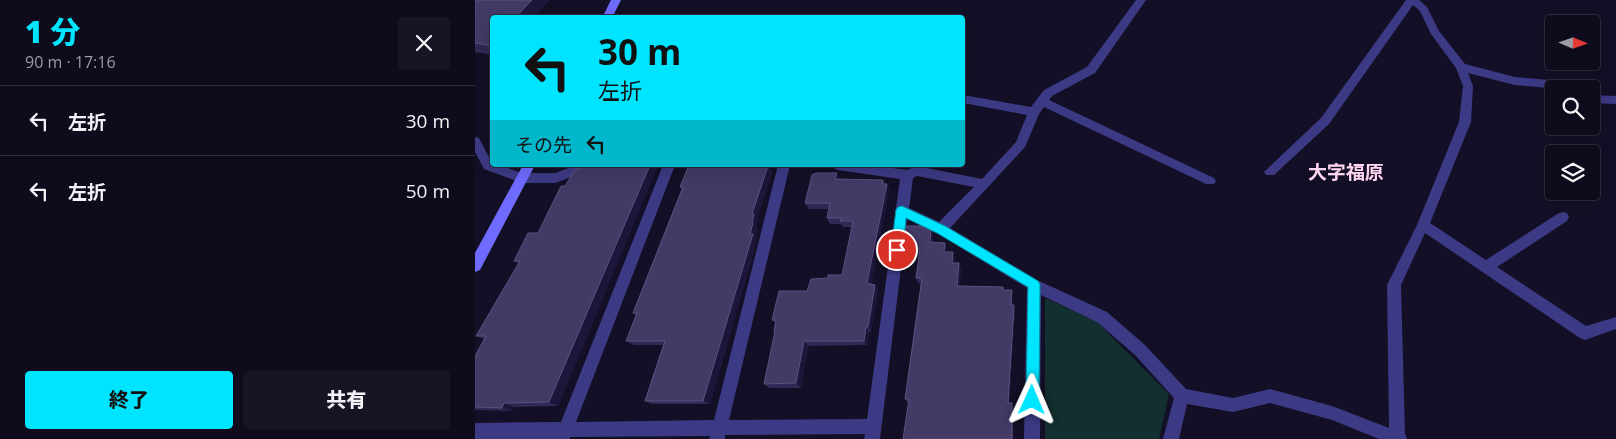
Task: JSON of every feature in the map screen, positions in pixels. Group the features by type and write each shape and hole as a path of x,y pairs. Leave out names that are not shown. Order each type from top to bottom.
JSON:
{"main road":[{"path":"608,15 616,0"},
{"path":"475,266 528,167"}],"street":[{"path":"941,229 1021,144 1034,112 1048,93 1091,70 1141,0"},
{"path":"902,210 941,229 1034,284 1102,317 1140,350 1182,396 1233,405 1270,396 1332,413 1398,438 1394,285 1423,224 1465,122 1468,86 1461,67 1435,32 1424,9 1412,0 1325,121 1270,172"},
{"path":"1461,67 1515,81 1545,84"},
{"path":"1600,99 1616,100"},
{"path":"965,100 1034,112"},
{"path":"1042,101 1210,180"},
{"path":"475,141 490,167"},
{"path":"491,167 522,178 555,178 585,167"},
{"path":"564,434 668,167"},
{"path":"719,433 783,167"},
{"path":"852,167 907,175 917,171 985,184"},
{"path":"475,431 564,434 873,433 907,175"},
{"path":"1486,267 1563,217"},
{"path":"1423,224 1585,333 1616,323"},
{"path":"1032,439 1034,284"},
{"path":"1171,439 1182,396"}],"green space":[{"path":"1045,298 1096,321 1169,394 1159,439 1045,439"}],"building":[{"path":"475,0 532,0 518,15 490,15 490,46 475,43"},
{"path":"585,167 649,167 549,402 504,403 502,408 475,407 475,356 486,336 476,336 520,261 514,261 528,233 538,233 561,186 565,186 574,171"},
{"path":"688,167 768,167 752,214 754,214 750,234 753,234 703,401 645,401 665,341 626,341 637,313 633,313 683,187 680,187"},
{"path":"816,173 837,173 835,179 883,180 882,184 887,184 867,283 875,285 868,327 866,327 864,341 804,341 796,383 764,384 775,331 776,320 772,320 779,291 807,291 811,279 828,278 828,275 842,275 853,221 840,221 841,218 827,218 830,203 805,203 812,175"},
{"path":"905,226 931,227 930,242 945,243 944,252 953,252 952,263 959,263 957,286 1003,287 1003,290 1012,290 1011,305 1014,305 1008,403 1012,403 1012,439 903,439 909,399 905,399 922,278 916,278 920,249 902,249"}],"district":[{"name":"大字福原","path":"1346,172"}],"route":[{"path":"897,250 902,210 941,229 1034,284 1032,400"}]}
